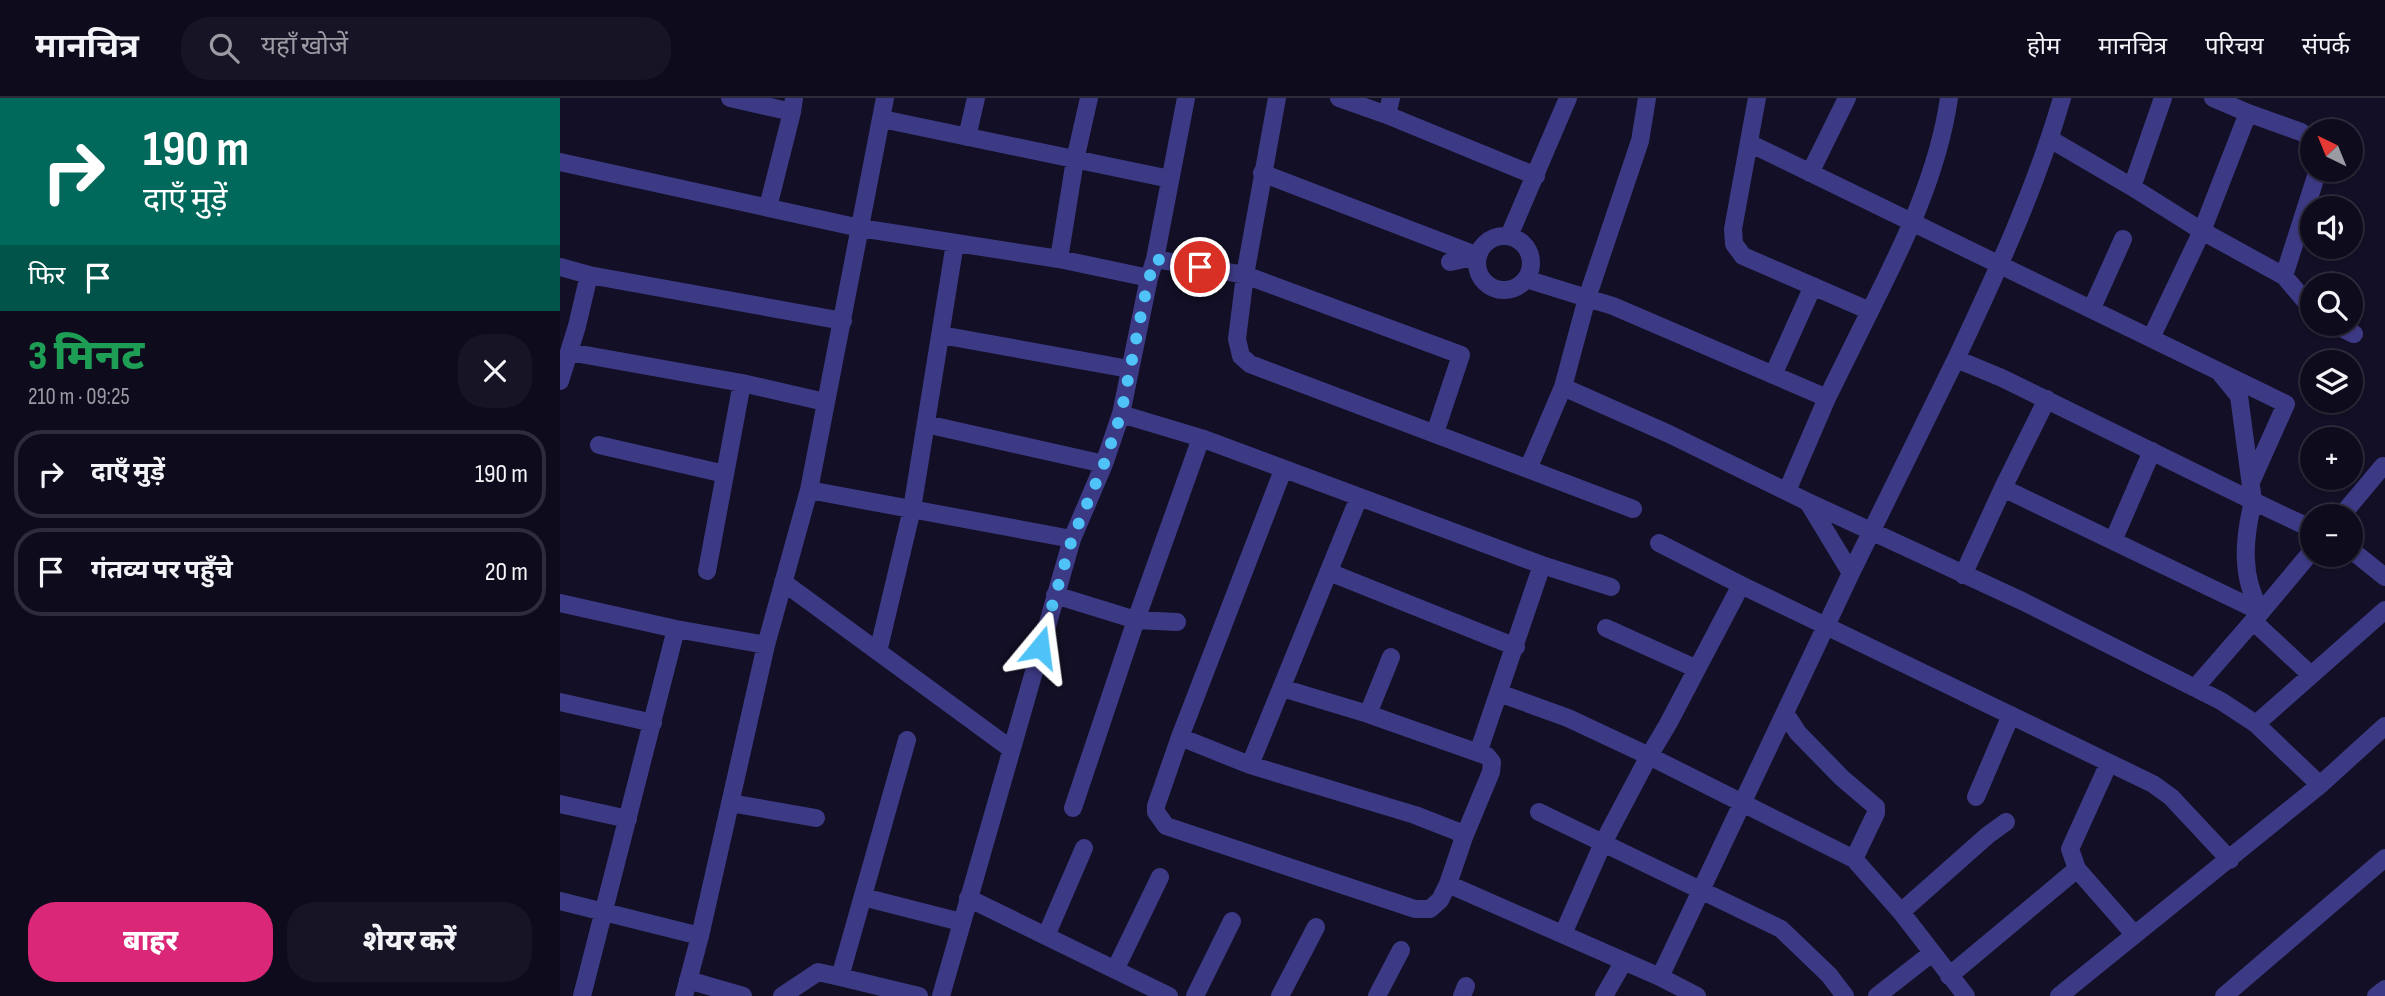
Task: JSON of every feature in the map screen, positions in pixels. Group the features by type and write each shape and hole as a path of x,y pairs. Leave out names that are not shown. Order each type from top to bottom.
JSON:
{"street":[{"path":"730,98 793,105 768,207"},
{"path":"743,996 686,988 766,645 809,490 885,98"},
{"path":"967,137 976,98"},
{"path":"1059,259 1075,160 1089,98"},
{"path":"946,994 961,922 1055,594 1072,539 1104,464 1121,414 1186,98"},
{"path":"1277,98 1245,275 1237,339 1241,356 1250,364 1633,509"},
{"path":"1339,98 1389,107 1536,176"},
{"path":"1509,236 1568,98"},
{"path":"1528,469 1563,387 1587,298 1640,141 1647,98"},
{"path":"1757,98 1733,229 1734,244 1743,256 1870,311"},
{"path":"1810,173 1847,98"},
{"path":"1787,491 1827,398 1913,224 1941,136 1949,98"},
{"path":"1660,977 1999,267 2050,139 2062,98"},
{"path":"2132,187 2163,98"},
{"path":"2213,98 2300,132"},
{"path":"2151,338 2202,230 2248,113"},
{"path":"882,119 1170,179"},
{"path":"2050,139 2284,276 2300,295"},
{"path":"1749,143 1999,267 2092,308 2286,404 2251,482"},
{"path":"560,162 860,228 1059,259 1149,278"},
{"path":"1262,173 1478,256"},
{"path":"2284,276 2314,182"},
{"path":"1509,236 1523,243 1531,257 1532,265 1526,279 1515,288 1494,289 1482,279 1478,256 1481,249 1493,238 1509,236"},
{"path":"2092,308 2123,239"},
{"path":"878,652 912,509 956,243"},
{"path":"1450,262 1478,256"},
{"path":"1154,259 1245,275 1461,355 1435,433"},
{"path":"560,267 589,275 843,321"},
{"path":"560,381 589,275"},
{"path":"1526,279 1613,306 1827,398"},
{"path":"1773,375 1813,286"},
{"path":"941,335 1129,369"},
{"path":"569,352 743,383 825,402"},
{"path":"1956,359 2047,399 2300,523"},
{"path":"2219,371 2239,396 2253,501 2245,533 2244,559 2257,616"},
{"path":"707,572 743,383"},
{"path":"1563,387 1669,434 2022,601 2195,688 2256,724 2320,785"},
{"path":"1963,575 2047,399"},
{"path":"1121,414 1201,438 1542,565 1611,587"},
{"path":"926,424 1104,464"},
{"path":"1073,808 1201,438"},
{"path":"599,444 725,474"},
{"path":"2113,541 2152,451"},
{"path":"2351,504 2383,466"},
{"path":"1282,688 1368,714 1487,756 1492,762 1491,772 1448,884 1440,900 1430,909 1415,909 1166,826 1156,812 1180,737 1283,470"},
{"path":"2003,488 2113,541 2257,616 2311,675"},
{"path":"809,490 1072,539"},
{"path":"1250,765 1359,497"},
{"path":"1808,502 1851,573"},
{"path":"1659,544 2153,784 2171,797 2230,860"},
{"path":"2363,559 2385,577"},
{"path":"1478,753 1542,565"},
{"path":"2195,688 2300,565"},
{"path":"1329,572 1516,647"},
{"path":"783,582 1011,749"},
{"path":"1563,934 1603,843 1741,585"},
{"path":"1055,594 1136,620 1177,622"},
{"path":"560,603 676,629 766,645"},
{"path":"2256,724 2385,610"},
{"path":"1606,628 1697,669"},
{"path":"582,996 676,629"},
{"path":"1368,714 1391,657"},
{"path":"1499,693 1568,718 1854,859 1901,912 1965,996"},
{"path":"560,702 653,723"},
{"path":"1785,713 1798,733 1842,778 1876,807 1876,813 1854,859"},
{"path":"1976,797 2011,715"},
{"path":"2059,996 2230,860 2320,785 2385,726"},
{"path":"1180,737 1250,765 1415,815 1456,831 1464,837"},
{"path":"840,976 907,740"},
{"path":"2109,764 2070,849 2077,869 2134,934"},
{"path":"730,803 816,818"},
{"path":"560,804 628,819"},
{"path":"1539,812 1781,929 1829,975 1845,996"},
{"path":"1901,912 2006,822"},
{"path":"1046,936 1084,848"},
{"path":"2224,996 2385,858"},
{"path":"1949,975 2077,869"},
{"path":"1115,970 1160,877"},
{"path":"1448,884 1660,977 1697,996"},
{"path":"863,897 961,922"},
{"path":"968,898 1170,996"},
{"path":"560,901 700,936"},
{"path":"1195,996 1232,921"},
{"path":"1280,996 1316,927"},
{"path":"1377,996 1401,950"},
{"path":"1877,996 1932,953"},
{"path":"1604,996 1624,961"},
{"path":"782,996 818,972 919,996"},
{"path":"2376,996 2385,989"}],"route":[{"path":"1040,647 1072,539 1104,464 1121,414 1154,259 1200,267"}]}
